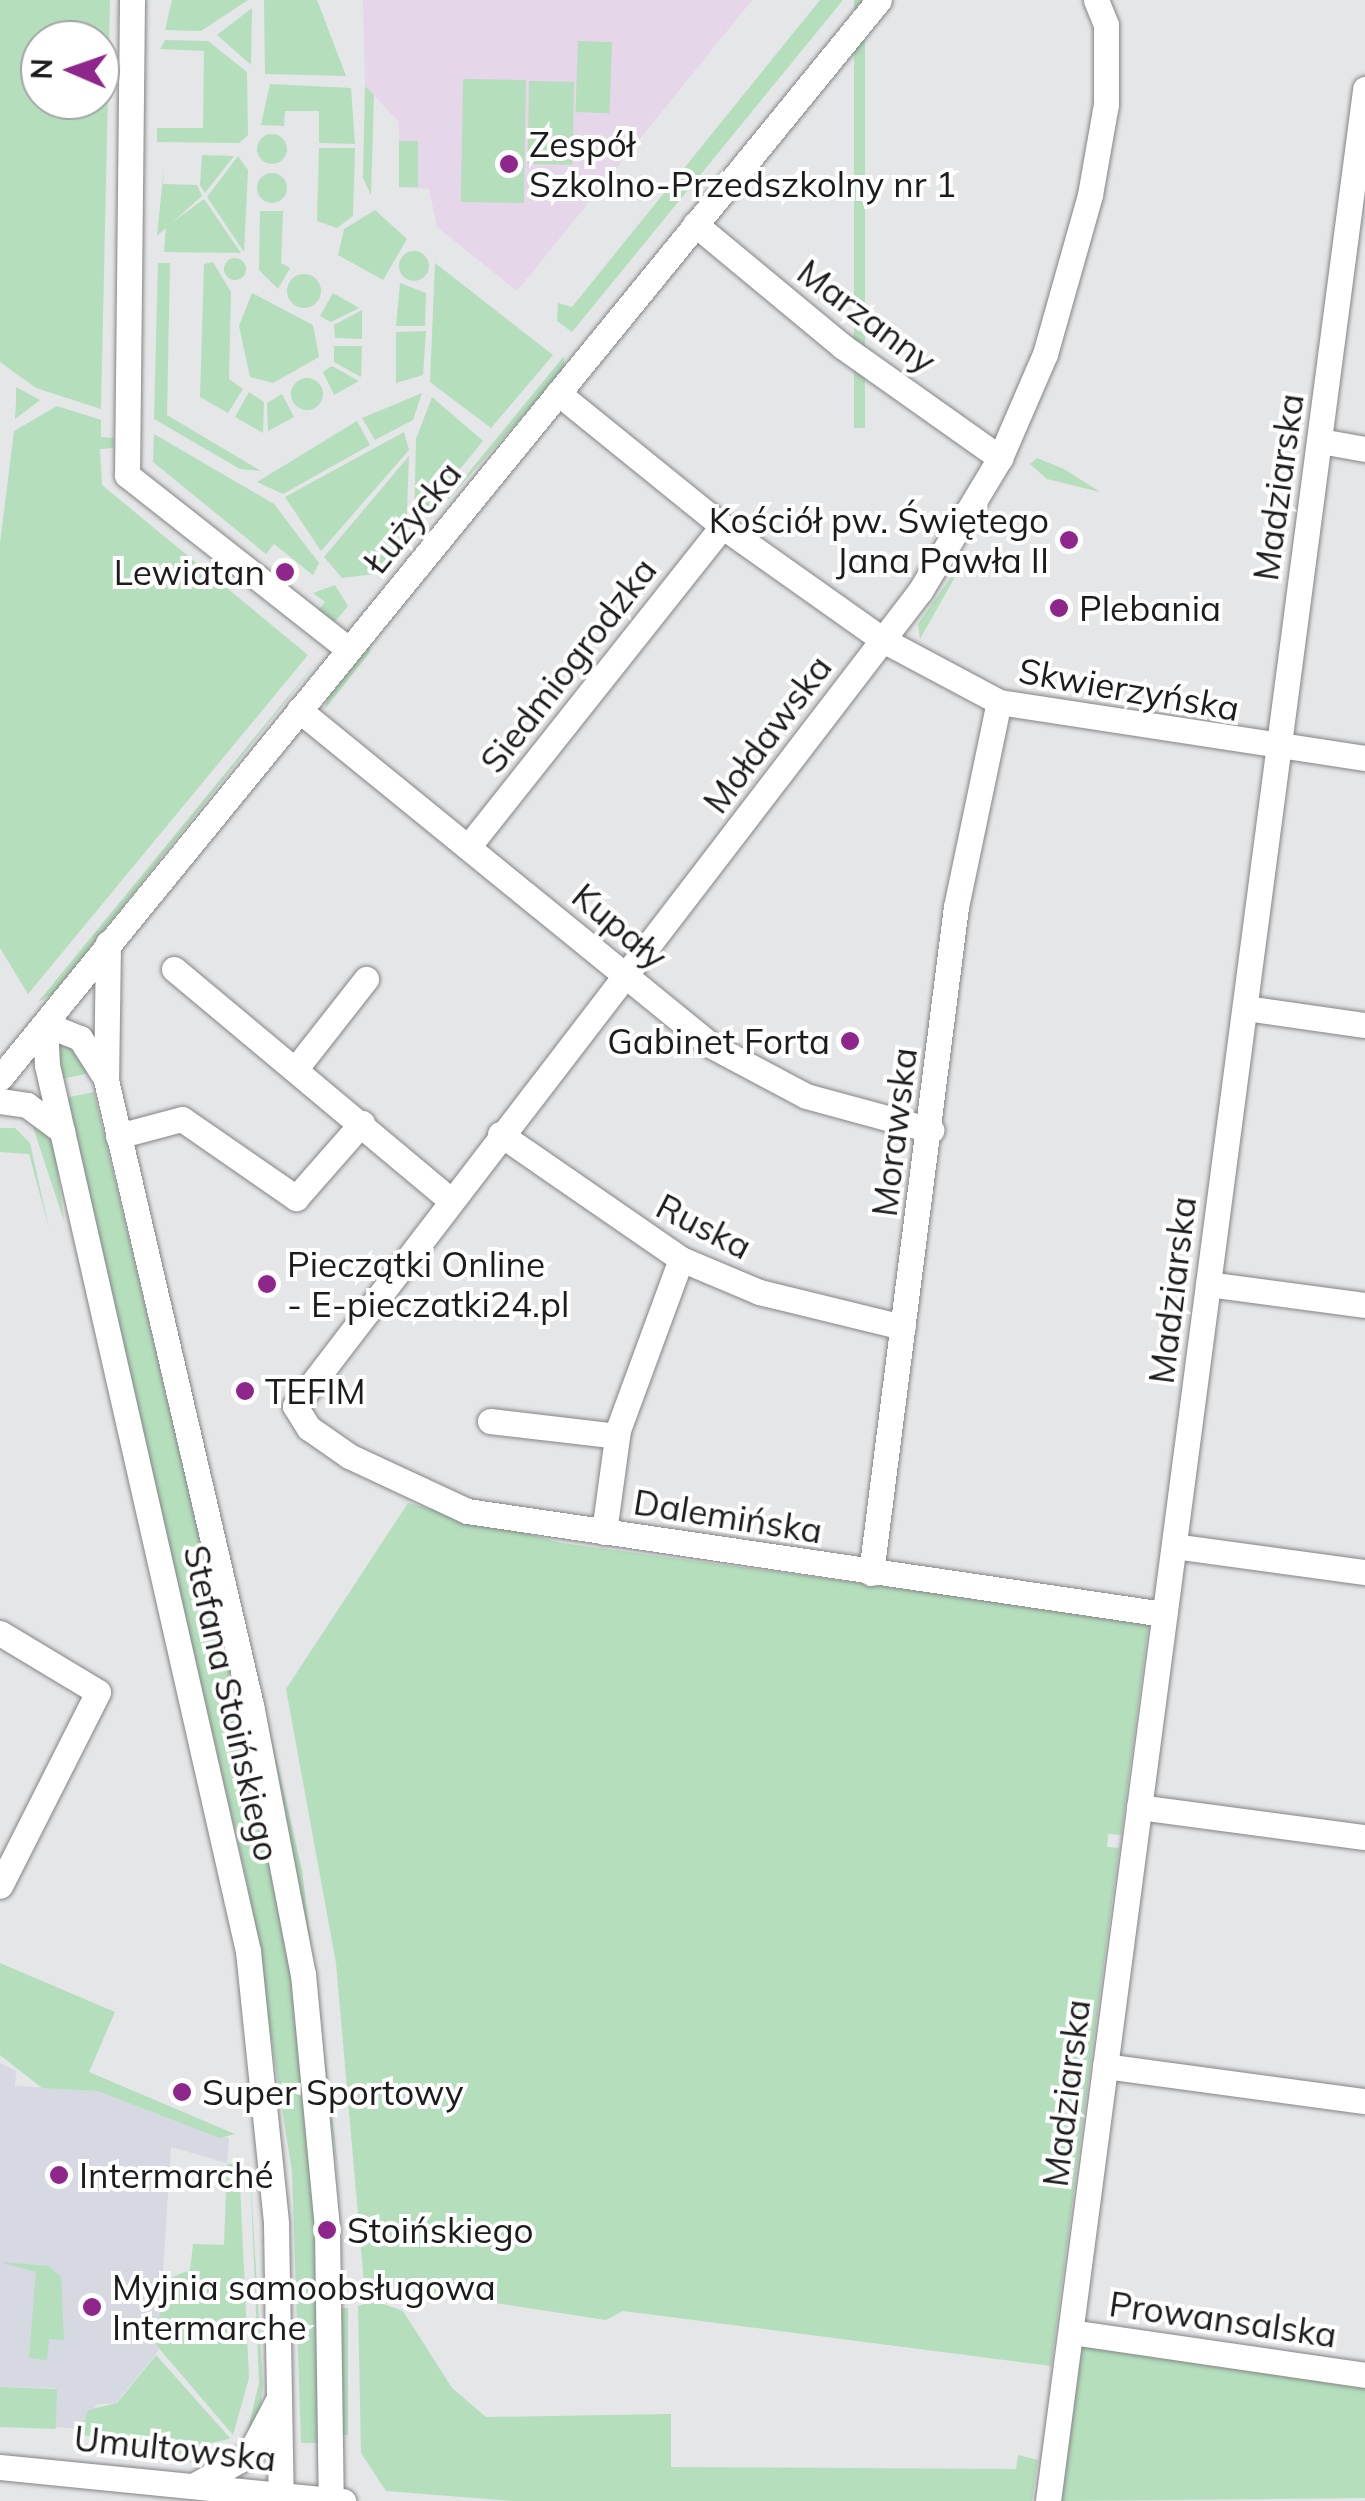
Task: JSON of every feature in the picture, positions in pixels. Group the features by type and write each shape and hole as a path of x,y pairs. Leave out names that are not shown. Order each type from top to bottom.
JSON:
{"street":[{"path":"132,0 128,475 348,650"},
{"name":"Łużycka","path":"0,1078 879,0"},
{"name":"Mołdawska","path":"302,1422 298,1398 883,640 1000,458 1045,354 1090,195 1106,104 1106,25 1096,0"},
{"name":"Madziarska","path":"1048,2501 1244,1008 1361,154 1365,88"},
{"name":"Marzanny","path":"695,224 842,346 1000,458"},
{"name":"Skwierzyńska","path":"558,393 722,526 883,640 999,702 1279,750 1365,758"},
{"path":"1320,441 1365,448"},
{"name":"Siedmiogrodzka","path":"468,846 722,526"},
{"name":"Morawska","path":"870,1573 956,907 999,702"},
{"name":"Kupały","path":"299,710 625,976 765,1079 930,1130"},
{"name":"Stefana Stoińskiego","path":"108,943 106,1080 298,1946 328,2230 335,2500"},
{"path":"174,969 298,1066 450,1200"},
{"path":"298,1066 366,979"},
{"path":"1244,1008 1365,1024"},
{"name":"Stefana Stoińskiego","path":"45,1024 80,1038 106,1080"},
{"name":"Stefana Stoińskiego","path":"45,1024 62,1132 240,1900 270,2140 281,2395 281,2498"},
{"path":"0,1101 27,1105 62,1132"},
{"path":"118,1136 182,1119 296,1198 362,1123"},
{"name":"Ruska","path":"500,1134 681,1259 759,1292 903,1326"},
{"path":"604,1532 617,1436 681,1259"},
{"path":"1208,1284 1365,1305"},
{"path":"490,1421 617,1436"},
{"name":"Dalemińska","path":"302,1422 424,1496 604,1532 1164,1614"},
{"path":"1174,1546 1365,1572"},
{"path":"0,1632 98,1692 0,1886"},
{"path":"1139,1807 1365,1837"},
{"path":"1105,2066 1365,2102"},
{"name":"Prowansalska","path":"1071,2332 1365,2375"},
{"path":"201,2493 249,2454 281,2395"},
{"name":"Umultowska","path":"0,2467 201,2493 335,2500"}],"shaded area":[{"name":"Zespół Szkolno-Przedszkolny nr 1","path":"363,0 752,0 517,291 437,227 429,189 399,187 399,122 365,86"},
{"path":"0,2063 16,2071 15,2086 98,2091 229,2138 227,2163 171,2147 158,2351 116,2403 97,2404 80,2429 54,2427 56,2388 0,2387"}],"green space":[{"path":"0,0 110,0 110,20 20,20 20,120 107,120 101,409 36,388 0,362"},
{"path":"172,0 248,0 201,31 165,30"},
{"path":"264,0 317,0 346,76 265,74"},
{"path":"820,0 843,0 572,332 557,321 558,303 572,307"},
{"path":"854,0 865,0 865,428 854,428"},
{"path":"252,8 251,65 217,35"},
{"path":"165,40 208,41 247,72 248,135 239,143 157,142 157,128 203,128 204,51 160,49"},
{"path":"578,41 612,42 610,113 576,112"},
{"path":"463,79 526,80 524,203 461,202"},
{"path":"529,81 574,82 573,165 528,164"},
{"path":"270,84 351,88 355,144 319,143 319,111 285,111 284,126 261,125"},
{"path":"365,86 374,95 371,195 363,178"},
{"path":"272,134 283,138 287,149 283,160 272,164 261,160 257,149 261,138"},
{"path":"399,141 418,141 418,187 399,187"},
{"path":"319,148 355,148 353,216 337,228 317,221"},
{"path":"202,155 234,156 205,193 200,185"},
{"path":"238,156 248,170 244,252 207,197"},
{"path":"164,166 163,184 197,185 202,196 157,236"},
{"path":"272,173 283,177 287,188 283,199 272,203 261,199 257,188 261,177"},
{"path":"204,199 241,253 164,252 166,227"},
{"path":"375,210 407,239 383,280 338,255 344,229"},
{"path":"260,211 283,211 281,263 290,268 278,289 259,270"},
{"path":"414,251 425,255 429,266 425,277 414,281 403,277 399,266 403,255"},
{"path":"235,258 243,261 243,277 235,280 227,277 224,269 227,261"},
{"path":"213,262 231,292 229,379 243,389 228,413 200,397 204,264"},
{"path":"158,263 170,263 167,415 261,471 240,469 154,419"},
{"path":"435,263 553,355 491,428 430,382"},
{"path":"304,274 316,279 321,291 316,303 304,308 292,303 287,291 292,279"},
{"path":"400,283 426,293 425,326 396,326"},
{"path":"252,293 313,325 319,357 273,383 250,377 239,326"},
{"path":"333,293 359,308 331,322 320,316"},
{"path":"362,310 362,339 335,338 334,325"},
{"path":"426,331 423,375 396,383 396,332"},
{"path":"334,346 362,346 361,377 334,362"},
{"path":"564,356 564,370 428,522"},
{"path":"332,366 359,381 334,395 323,372"},
{"path":"307,378 319,382 323,394 319,406 307,410 295,406 291,394 295,382"},
{"path":"16,387 40,400 15,419 16,403"},
{"path":"249,392 264,402 263,433 235,417"},
{"path":"422,393 413,420 375,440 362,418"},
{"path":"282,394 294,417 268,431 267,403"},
{"path":"432,397 483,441 414,525 416,439"},
{"path":"57,406 101,420 101,437 114,438 113,448 100,449 102,485 308,655 28,994 0,948 0,543 14,431"},
{"path":"357,421 370,445 283,494 257,482"},
{"path":"404,432 409,450 321,551 285,497"},
{"path":"154,434 274,504 319,563 313,575 274,544 266,554 153,462"},
{"path":"409,456 406,535 374,574 342,578 324,557"},
{"path":"1037,458 1064,469 1100,492 1047,479 1030,464"},
{"path":"960,568 920,639 918,624"},
{"path":"335,585 348,606 333,624 316,613 325,602 313,593"},
{"path":"370,640 370,652 325,709 328,693"},
{"path":"323,654 53,994 38,1002"},
{"path":"66,1040 90,1073 62,1079 58,1048"},
{"path":"94,1092 242,1714 291,1965 317,2231 319,2443 301,2443 292,2172 247,1882 65,1098"},
{"path":"32,1124 43,1124 54,1143 64,1221"},
{"path":"0,1128 15,1128 30,1143 49,1228 29,1154 0,1152"},
{"path":"151,1214 302,1870 343,2208 296,1868"},
{"path":"408,1503 562,1543 1149,1622 1121,1835 1108,1834 1107,1847 1119,1848 1051,2366 623,2311 606,2320 364,2283 336,1963 286,1689"},
{"path":"0,1963 115,2012 89,2072 235,2134 220,2138 98,2091 42,2088 0,2055"},
{"path":"239,2163 249,2378 233,2435 157,2346 163,2281 190,2270 193,2244 224,2245 227,2164"},
{"path":"250,2170 263,2385 260,2411 246,2437 259,2383"},
{"path":"0,2262 49,2266 61,2277 64,2340 49,2339 47,2360 29,2358 36,2272"},
{"path":"375,2301 403,2311 452,2388 486,2417 671,2414 671,2467 1016,2469 1018,2455 1038,2460 1032,2501 513,2501 386,2491 361,2453 358,2306"},
{"path":"339,2308 348,2308 348,2435 339,2435"},
{"path":"1071,2339 1365,2376 1365,2498 1061,2501"},
{"path":"156,2355 229,2439 196,2446 80,2435 88,2410 117,2403"},
{"path":"0,2387 57,2389 56,2429 0,2427"},
{"path":"84,2444 230,2450 238,2455 198,2463 90,2453"}],"place":[{"name":"Zespół Szkolno-Przedszkolny nr 1","path":"509,164"},
{"name":"Kościół pw. Świętego Jana Pawła II","path":"1069,540"},
{"name":"Lewiatan","path":"285,572"},
{"name":"Plebania","path":"1059,608"},
{"name":"Gabinet Forta","path":"850,1041"},
{"name":"Pieczątki Online - E-pieczatki24.pl","path":"267,1284"},
{"name":"TEFIM","path":"245,1391"},
{"name":"Super Sportowy","path":"182,2092"},
{"name":"Intermarché","path":"59,2175"},
{"name":"Stoińskiego","path":"327,2230"},
{"name":"Myjnia samoobsługowa Intermarche","path":"92,2307"}]}
